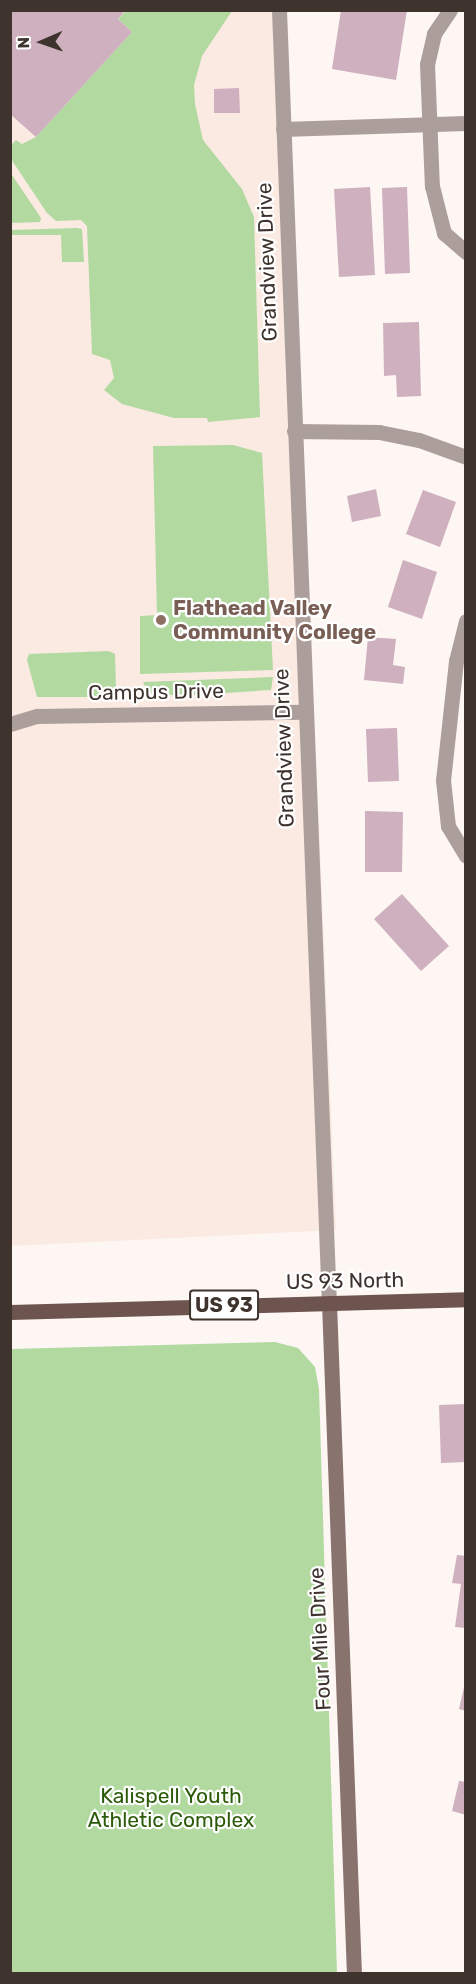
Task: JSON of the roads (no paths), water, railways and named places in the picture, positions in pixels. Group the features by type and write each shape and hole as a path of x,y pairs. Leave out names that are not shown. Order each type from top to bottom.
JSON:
{"main road":[{"name":"US 93 North","path":"10,1312 465,1299"}],"street":[{"name":"Grandview Drive","path":"279,10 303,712 329,1303"},
{"path":"450,10 434,33 429,48 428,125 437,218 444,233 465,252"},
{"path":"283,129 465,123"},
{"path":"294,431 379,432 419,440 465,457"},
{"path":"465,621 456,661 443,780 448,826 465,856"},
{"name":"Campus Drive","path":"10,724 37,716 303,712"},
{"name":"Four Mile Drive","path":"329,1303 354,1974"}],"place":[{"name":"Flathead Valley Community College","path":"161,620"}],"park label":[{"name":"Kalispell Youth Athletic Complex","path":"171,1808"}]}
